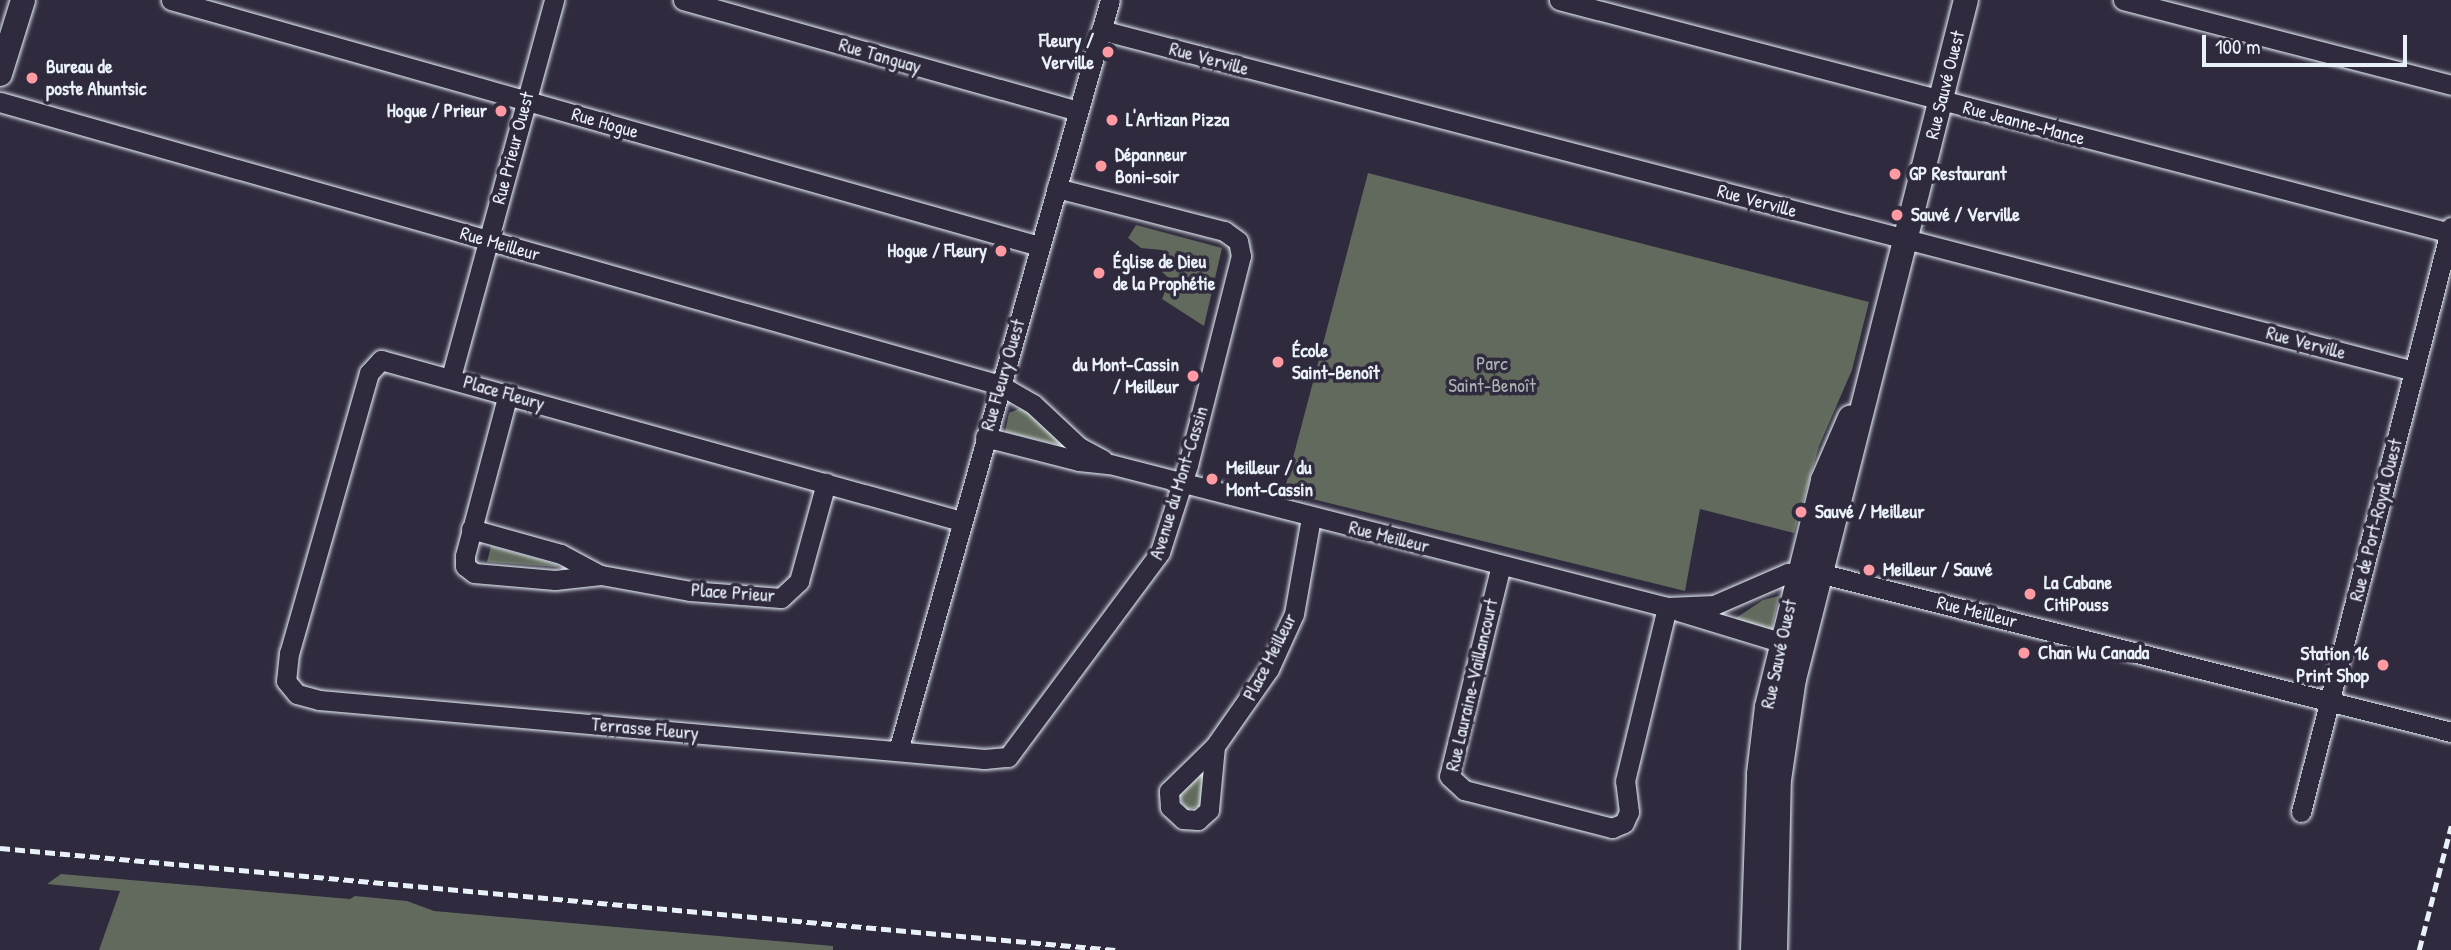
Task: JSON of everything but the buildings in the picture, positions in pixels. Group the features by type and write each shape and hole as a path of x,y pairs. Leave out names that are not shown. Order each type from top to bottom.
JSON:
{"main road":[{"path":"0,74 23,0"},
{"name":"Rue Sauvé Ouest","path":"1775,950 1783,746 1802,645 1823,480 1871,372 1966,0"},
{"name":"Rue Sauvé Ouest","path":"1754,950 1760,760 1780,642 1810,573"}],"street":[{"name":"Rue Hogue","path":"171,0 1039,246"},
{"name":"Rue Prieur Ouest","path":"451,377 554,0"},
{"name":"Rue Tanguay","path":"683,0 1077,111"},
{"name":"Rue Fleury Ouest","path":"898,751 1110,0"},
{"name":"Rue Jeanne-Mance","path":"1559,0 2450,230"},
{"path":"2123,0 2451,85"},
{"name":"Rue Verville","path":"1101,30 2414,371"},
{"name":"Rue Meilleur","path":"0,102 1000,385 1022,383 1038,392 1110,464"},
{"name":"Avenue du Mont-Cassin","path":"1003,759 1018,747 1150,570 1182,484 1238,274 1239,244 1219,230 1056,188"},
{"name":"Rue de Port-Royal Ouest","path":"2301,812 2450,230"},
{"name":"Place Fleury","path":"290,689 285,677 288,659 371,369 387,360 961,521"},
{"name":"Place Prieur","path":"508,394 464,562 474,573 555,580 601,575 690,591 785,597 799,581 826,483"},
{"name":"Rue Meilleur","path":"985,437 1079,461 1110,464 1311,518 1667,607 1780,642"},
{"name":"Place Meilleur","path":"1215,746 1262,681 1291,621 1311,518"},
{"name":"Place Prieur","path":"471,529 561,554 601,575"},
{"name":"Rue Lauraine-Vaillancourt","path":"1501,565 1449,776 1464,790 1612,828 1624,823 1629,812 1625,781 1667,607"},
{"name":"Rue Meilleur","path":"1667,607 1714,605 1783,574 1810,573 2451,732"},
{"name":"Terrasse Fleury","path":"290,689 319,700 1003,759"}],"green space":[{"name":"Parc Saint-Benoît","path":"1368,173 1869,302 1852,370 1819,446 1794,533 1700,509 1685,591 1284,492"},
{"path":"1136,225 1222,248 1204,326 1162,299 1170,279 1162,272 1162,250 1141,248 1128,238"},
{"path":"1023,407 1064,446 1005,432 1009,413"},
{"path":"491,546 556,564 558,567 487,562"},
{"path":"1779,596 1772,629 1730,622 1763,600"},
{"path":"1198,774 1204,775 1201,806 1186,810 1178,794"},
{"path":"61,874 350,899 355,896 407,901 434,911 833,946 833,950 99,950 120,891 47,884"}],"railway":[{"path":"2419,950 2451,826"},
{"path":"0,848 1115,950"}],"place":[{"name":"Fleury / Verville","path":"1108,52"},
{"name":"Bureau de poste Ahuntsic","path":"32,78"},
{"name":"Hogue / Prieur","path":"501,111"},
{"name":"L'Artizan Pizza","path":"1112,120"},
{"name":"Dépanneur Boni-soir","path":"1101,166"},
{"name":"GP Restaurant","path":"1895,174"},
{"name":"Sauvé / Verville","path":"1897,215"},
{"name":"Hogue / Fleury","path":"1001,251"},
{"name":"Église de Dieu de la Prophétie","path":"1099,273"},
{"name":"École Saint-Benoît","path":"1278,362"},
{"name":"du Mont-Cassin / Meilleur","path":"1193,376"},
{"name":"Meilleur / du Mont-Cassin","path":"1212,479"},
{"name":"Sauvé / Meilleur","path":"1801,512"},
{"name":"Meilleur / Sauvé","path":"1869,570"},
{"name":"La Cabane CitiPouss","path":"2030,594"},
{"name":"Chan Wu Canada","path":"2024,653"},
{"name":"Station 16 Print Shop","path":"2383,665"}]}
